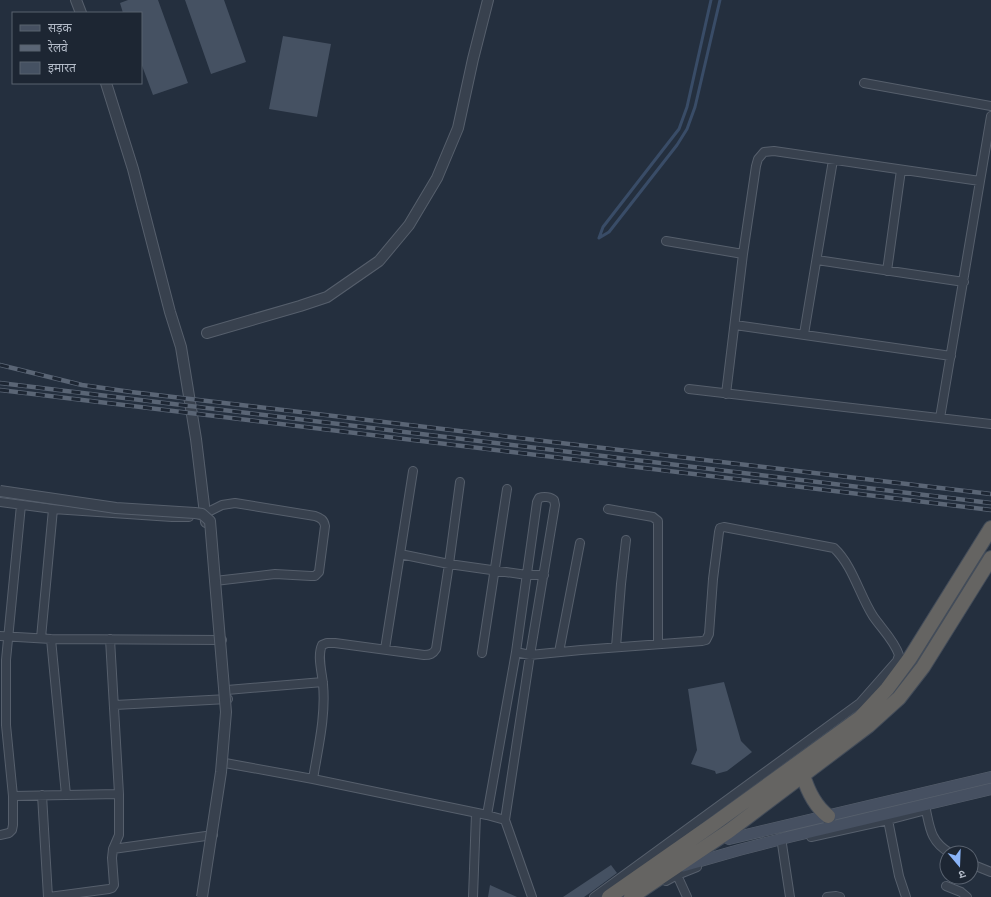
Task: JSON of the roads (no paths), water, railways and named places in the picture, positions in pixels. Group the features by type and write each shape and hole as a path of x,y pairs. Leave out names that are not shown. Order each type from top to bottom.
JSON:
{"highway":[{"path":"609,897 860,718 888,689 910,658 991,528"},
{"path":"631,897 672,873 727,836 803,775 868,726 900,698 922,667 991,558"},
{"path":"803,775 815,804 828,816"}],"main road":[{"path":"727,836 828,816 991,777"},
{"path":"672,873 698,861 739,850 991,789"},
{"path":"715,822 739,850"}],"street":[{"path":"76,0 81,12"},
{"path":"207,333 327,297 379,261 409,225 437,178 458,128 488,0"},
{"path":"864,83 991,106"},
{"path":"106,84 133,169 170,312 181,346 196,439 204,514 215,581 227,694 225,763 203,897"},
{"path":"940,418 991,116"},
{"path":"726,394 743,254 756,166 758,159 764,152 774,151 980,181"},
{"path":"804,334 833,160"},
{"path":"887,271 902,170"},
{"path":"666,241 743,254"},
{"path":"817,260 964,282"},
{"path":"735,325 951,356"},
{"path":"689,389 991,424"},
{"path":"385,649 413,471"},
{"path":"313,779 323,713 324,692 320,658 320,650 322,645 334,643 424,655 434,653 436,649 460,482"},
{"path":"482,653 508,489"},
{"path":"0,491 116,508 202,514 210,521 226,712 221,772 203,897"},
{"path":"487,815 516,652 537,502 539,498 542,497 552,498 555,502 505,820 532,897"},
{"path":"0,502 53,509 191,517 204,514 222,504 236,502 320,517 324,521 325,526 319,572 315,576 275,574 215,581"},
{"path":"0,835 5,835 12,830 12,796 3,726 5,688 4,636 21,505"},
{"path":"41,638 53,509"},
{"path":"608,510 653,518 658,521 658,644"},
{"path":"516,652 530,656 616,647 702,641 708,637 719,532 720,528 728,527 834,548 847,563 873,615 899,654 897,661 860,703 594,897"},
{"path":"616,647 626,540"},
{"path":"559,652 580,543"},
{"path":"400,554 449,564 496,569 527,575 544,575"},
{"path":"4,636 51,639 222,640"},
{"path":"51,639 66,795"},
{"path":"42,795 49,897 112,888 114,880 112,858 113,849 118,840 120,830 115,705 110,639"},
{"path":"115,705 227,694 323,682"},
{"path":"225,763 313,779 505,820"},
{"path":"12,796 119,794"},
{"path":"642,897 672,873 782,844 926,810 958,797"},
{"path":"926,810 931,833 940,845"},
{"path":"473,897 476,813"},
{"path":"888,820 899,876 906,897"},
{"path":"113,849 213,835"},
{"path":"782,844 790,897"},
{"path":"979,867 991,872"},
{"path":"672,873 687,897"},
{"path":"946,886 961,892 966,897"},
{"path":"827,897 840,897"}],"waterway":[{"path":"599,238 603,227 679,129 687,107 711,0"},
{"path":"599,238 609,232 677,145 687,129 695,107 720,0"}],"railway":[{"path":"0,365 82,385 131,392 991,494"},
{"path":"0,383 991,503"},
{"path":"0,390 991,510"}]}
